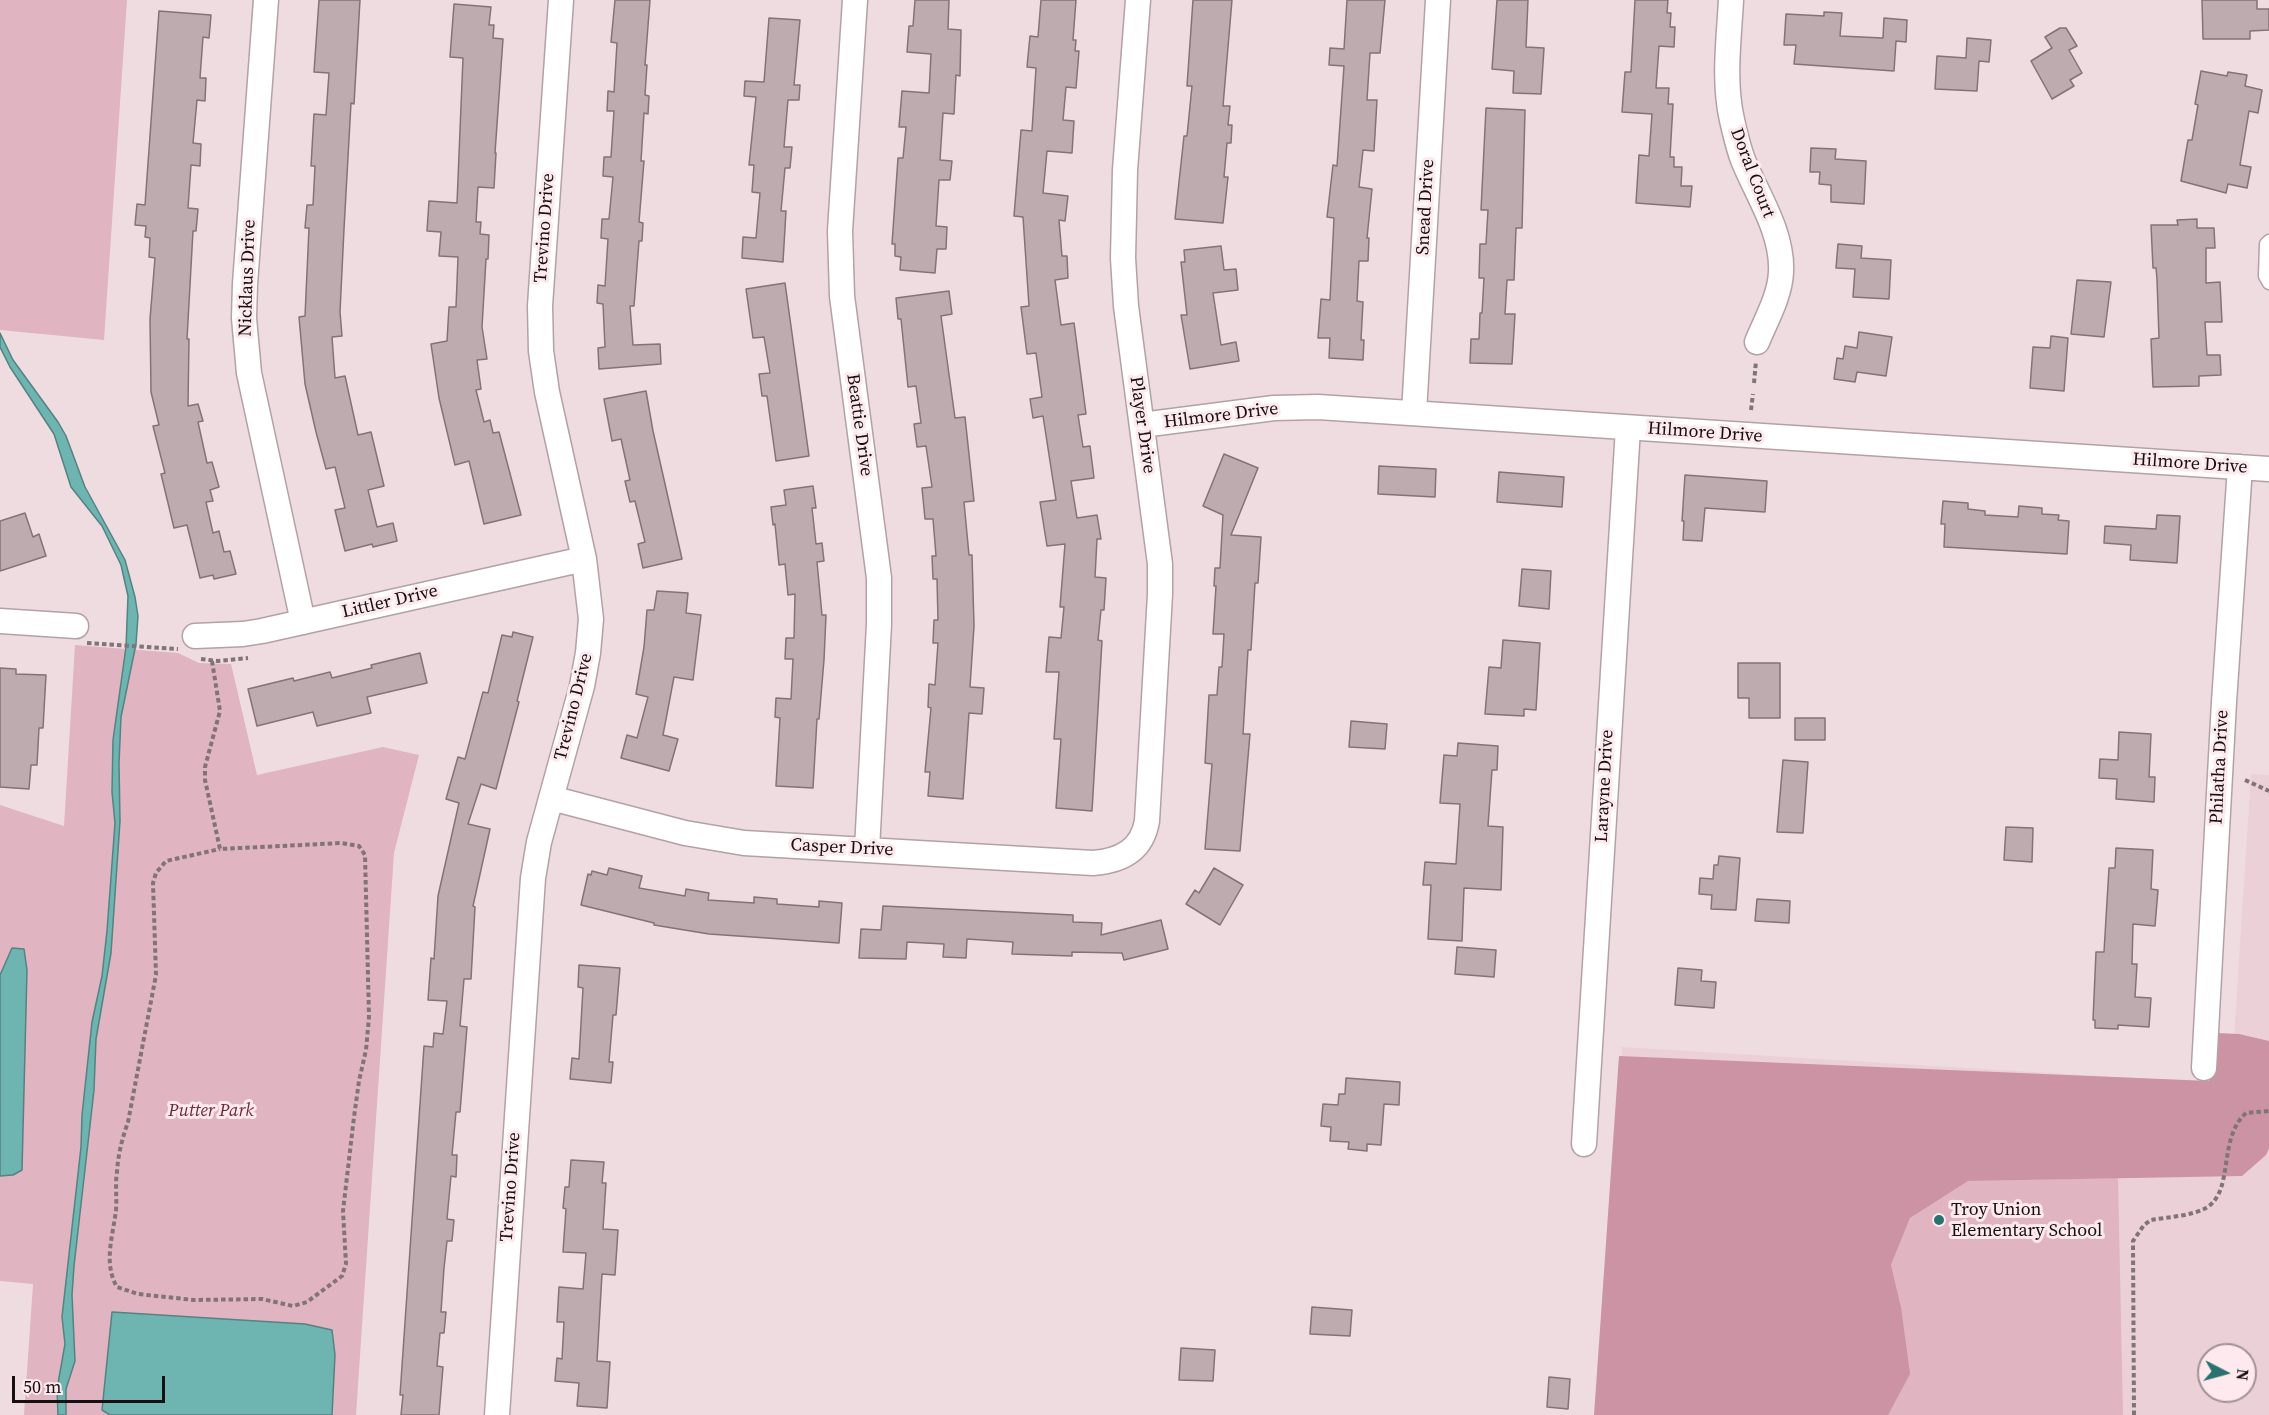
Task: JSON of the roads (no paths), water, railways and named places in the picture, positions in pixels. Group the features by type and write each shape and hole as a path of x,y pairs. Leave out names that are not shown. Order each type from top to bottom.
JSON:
{"street":[{"name":"Nicklaus Drive","path":"266,0 244,318 249,373 303,622"},
{"name":"Trevino Drive","path":"496,1415 530,907 539,842 582,686 588,653 591,605 584,559 547,392 540,336 540,306 561,0"},
{"name":"Beattie Drive","path":"855,0 839,264 879,578 879,624 867,849"},
{"name":"Player Drive","path":"1134,847 1146,831 1160,594 1158,538 1126,306 1123,258 1125,170 1138,0"},
{"name":"Snead Drive","path":"1414,413 1438,0"},
{"name":"Doral Court","path":"1731,0 1728,63 1731,117 1742,158 1773,226 1780,255 1779,289 1757,342"},
{"name":"Hilmore Drive","path":"1142,425 1274,408 1318,407 2269,469"},
{"name":"Larayne Drive","path":"1584,1144 1628,428"},
{"name":"Philatha Drive","path":"2204,1068 2223,714 2240,467"},
{"name":"Littler Drive","path":"195,636 243,634 584,559"},
{"path":"0,621 76,626"},
{"name":"Casper Drive","path":"551,798 685,833 744,843 1093,863 1119,859 1134,847"}],"lane":[{"path":"2269,241 2266,244 2265,276 2269,283"}],"water":[{"path":"0,333 13,360 66,436 85,487 125,560 138,616 136,644 121,717 120,821 111,953 96,1039 94,1090 72,1295 75,1361 66,1389 66,1415 58,1415 57,1389 65,1344 62,1317 92,1022 102,976 107,931 115,823 112,792 113,740 126,647 128,596 121,565 102,526 71,487 54,434 10,367 0,347"},
{"path":"12,948 24,949 27,970 22,1170 13,1175 0,1176 0,975"},
{"path":"112,1312 305,1324 332,1330 335,1355 332,1415 110,1415 102,1410"}],"place":[{"name":"Troy Union Elementary School","path":"1939,1220"}],"park label":[{"name":"Putter Park","path":"211,1111"}]}
